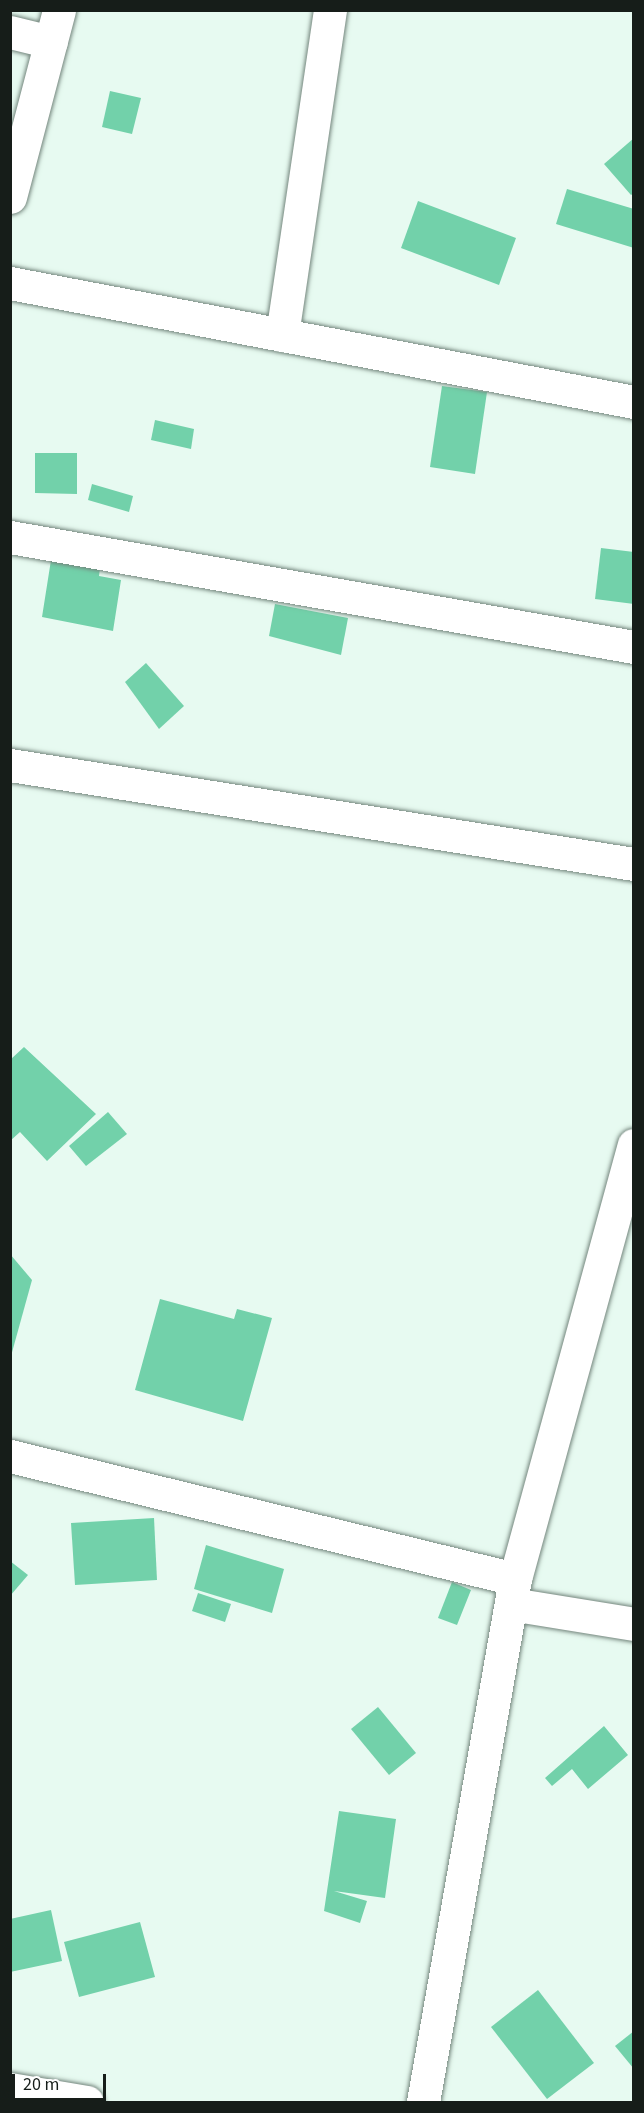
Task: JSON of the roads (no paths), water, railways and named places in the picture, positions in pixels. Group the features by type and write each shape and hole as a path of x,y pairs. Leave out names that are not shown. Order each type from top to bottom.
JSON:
{"street":[{"path":"10,197 59,10"},
{"path":"282,335 330,10"},
{"path":"10,32 51,42"},
{"path":"10,283 633,402"},
{"path":"10,537 633,647"},
{"path":"10,765 633,864"},
{"path":"423,2103 513,1592 633,1145"},
{"path":"10,1456 633,1624"},
{"path":"10,2089 87,2103"}]}
